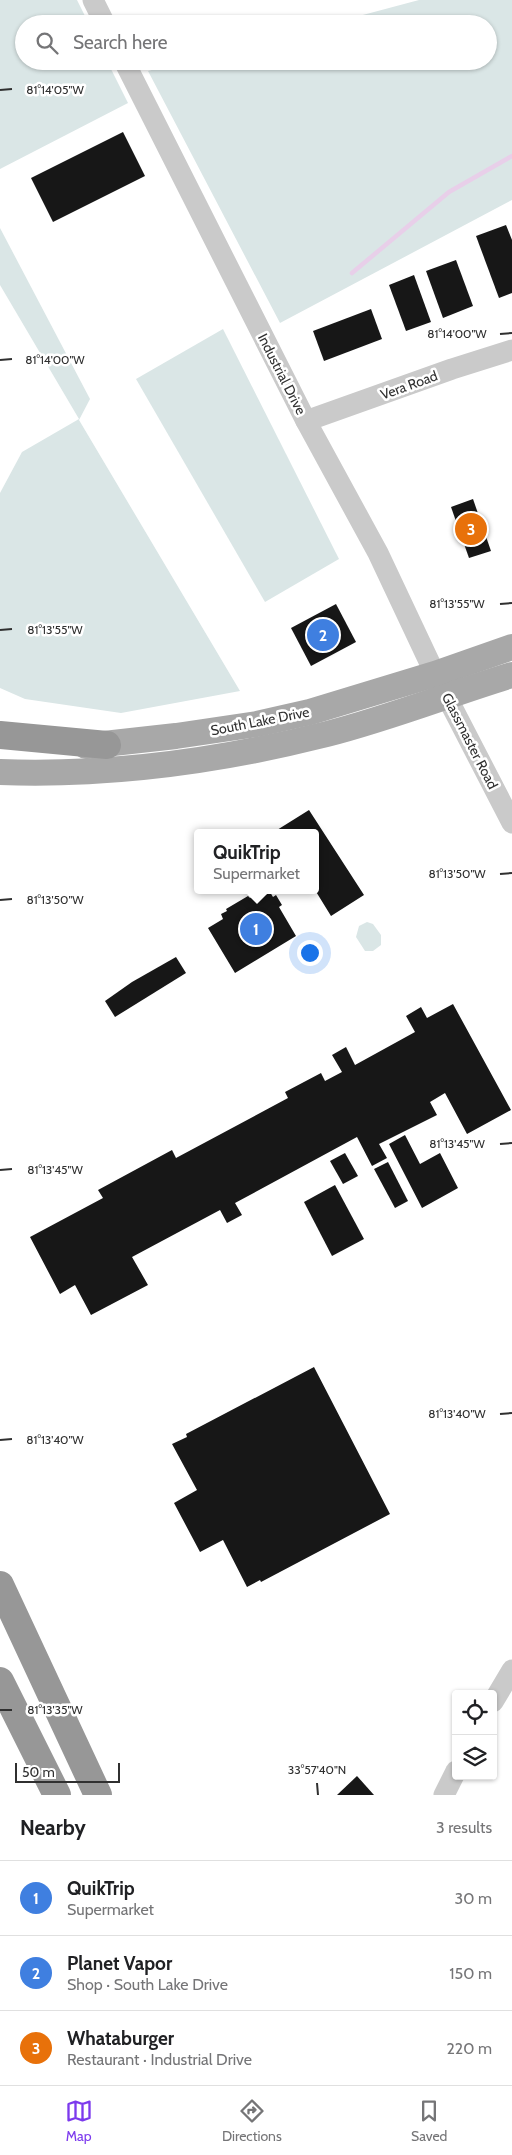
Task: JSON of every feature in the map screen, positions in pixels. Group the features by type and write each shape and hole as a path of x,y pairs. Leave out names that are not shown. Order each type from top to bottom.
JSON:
{"highway":[{"path":"0,735 107,745"},
{"path":"2,1588 98,1795"},
{"path":"0,1681 57,1795"}],"main road":[{"name":"South Lake Drive","path":"0,772 67,772 153,767 209,758 328,734 408,710 441,685 512,648"},
{"name":"South Lake Drive","path":"0,748 107,745 248,725 441,685 512,675"}],"street":[{"path":"93,0 100,15"},
{"name":"Industrial Drive","path":"129,70 306,421 378,553 441,685"},
{"name":"Vera Road","path":"306,421 452,369 512,350"},
{"name":"Glassmaster Road","path":"441,685 512,823"},
{"path":"497,1695 512,1670"},
{"path":"444,1795 452,1778"}],"shaded area":[{"path":"0,0 77,0 84,15 15,15 15,70 112,70 128,103 0,169"},
{"path":"419,0 512,0 512,200 280,323 148,71 497,70 497,15 363,15"},
{"path":"0,228 90,399 79,420 240,691 121,713 25,699 0,688 0,493 22,452 79,419 0,285"},
{"path":"223,329 339,559 265,602 136,379"},
{"path":"367,922 373,924 381,935 381,945 373,951 365,951 356,937 359,926"}],"building":[{"path":"123,132 145,176 53,222 31,178"},
{"path":"506,225 512,240 512,293 499,298 476,236"},
{"path":"456,260 473,306 443,318 426,271"},
{"path":"414,275 431,322 406,331 389,285"},
{"path":"371,309 382,339 324,361 313,331"},
{"path":"473,499 491,551 469,558 451,507"},
{"path":"336,604 356,642 311,666 291,628"},
{"path":"309,810 364,895 331,916 317,894 319,894 319,829 279,829"},
{"path":"267,894 271,894 273,897 276,895 282,905 279,907 296,936 235,973 208,928 223,919 221,914 227,911 226,909 248,896 250,898 254,895 257,900"},
{"path":"176,957 186,973 115,1017 105,1001 132,982"},
{"path":"453,1004 511,1110 467,1134 445,1093 430,1102 437,1115 379,1144 387,1158 372,1166 357,1137 235,1203 242,1215 227,1223 220,1210 132,1257 148,1285 91,1315 75,1285 60,1294 30,1237 103,1198 98,1190 172,1150 176,1158 288,1098 285,1092 321,1073 325,1081 342,1072 332,1055 346,1047 355,1065 415,1032 406,1016 421,1007 427,1018"},
{"path":"405,1135 420,1164 440,1153 458,1188 422,1208 389,1144"},
{"path":"345,1153 358,1176 343,1184 330,1161"},
{"path":"388,1162 408,1201 395,1208 374,1169"},
{"path":"335,1185 364,1239 332,1256 304,1202"},
{"path":"314,1367 390,1514 261,1582 260,1580 247,1587 223,1540 200,1552 174,1503 197,1490 172,1444 187,1437 186,1434"},
{"path":"357,1776 374,1795 337,1795"}],"waterway":[{"path":"352,273 449,192 512,156"}],"place":[{"name":"Whataburger","path":"471,529"},
{"name":"Planet Vapor","path":"323,635"},
{"name":"QuikTrip","path":"256,929"}]}
